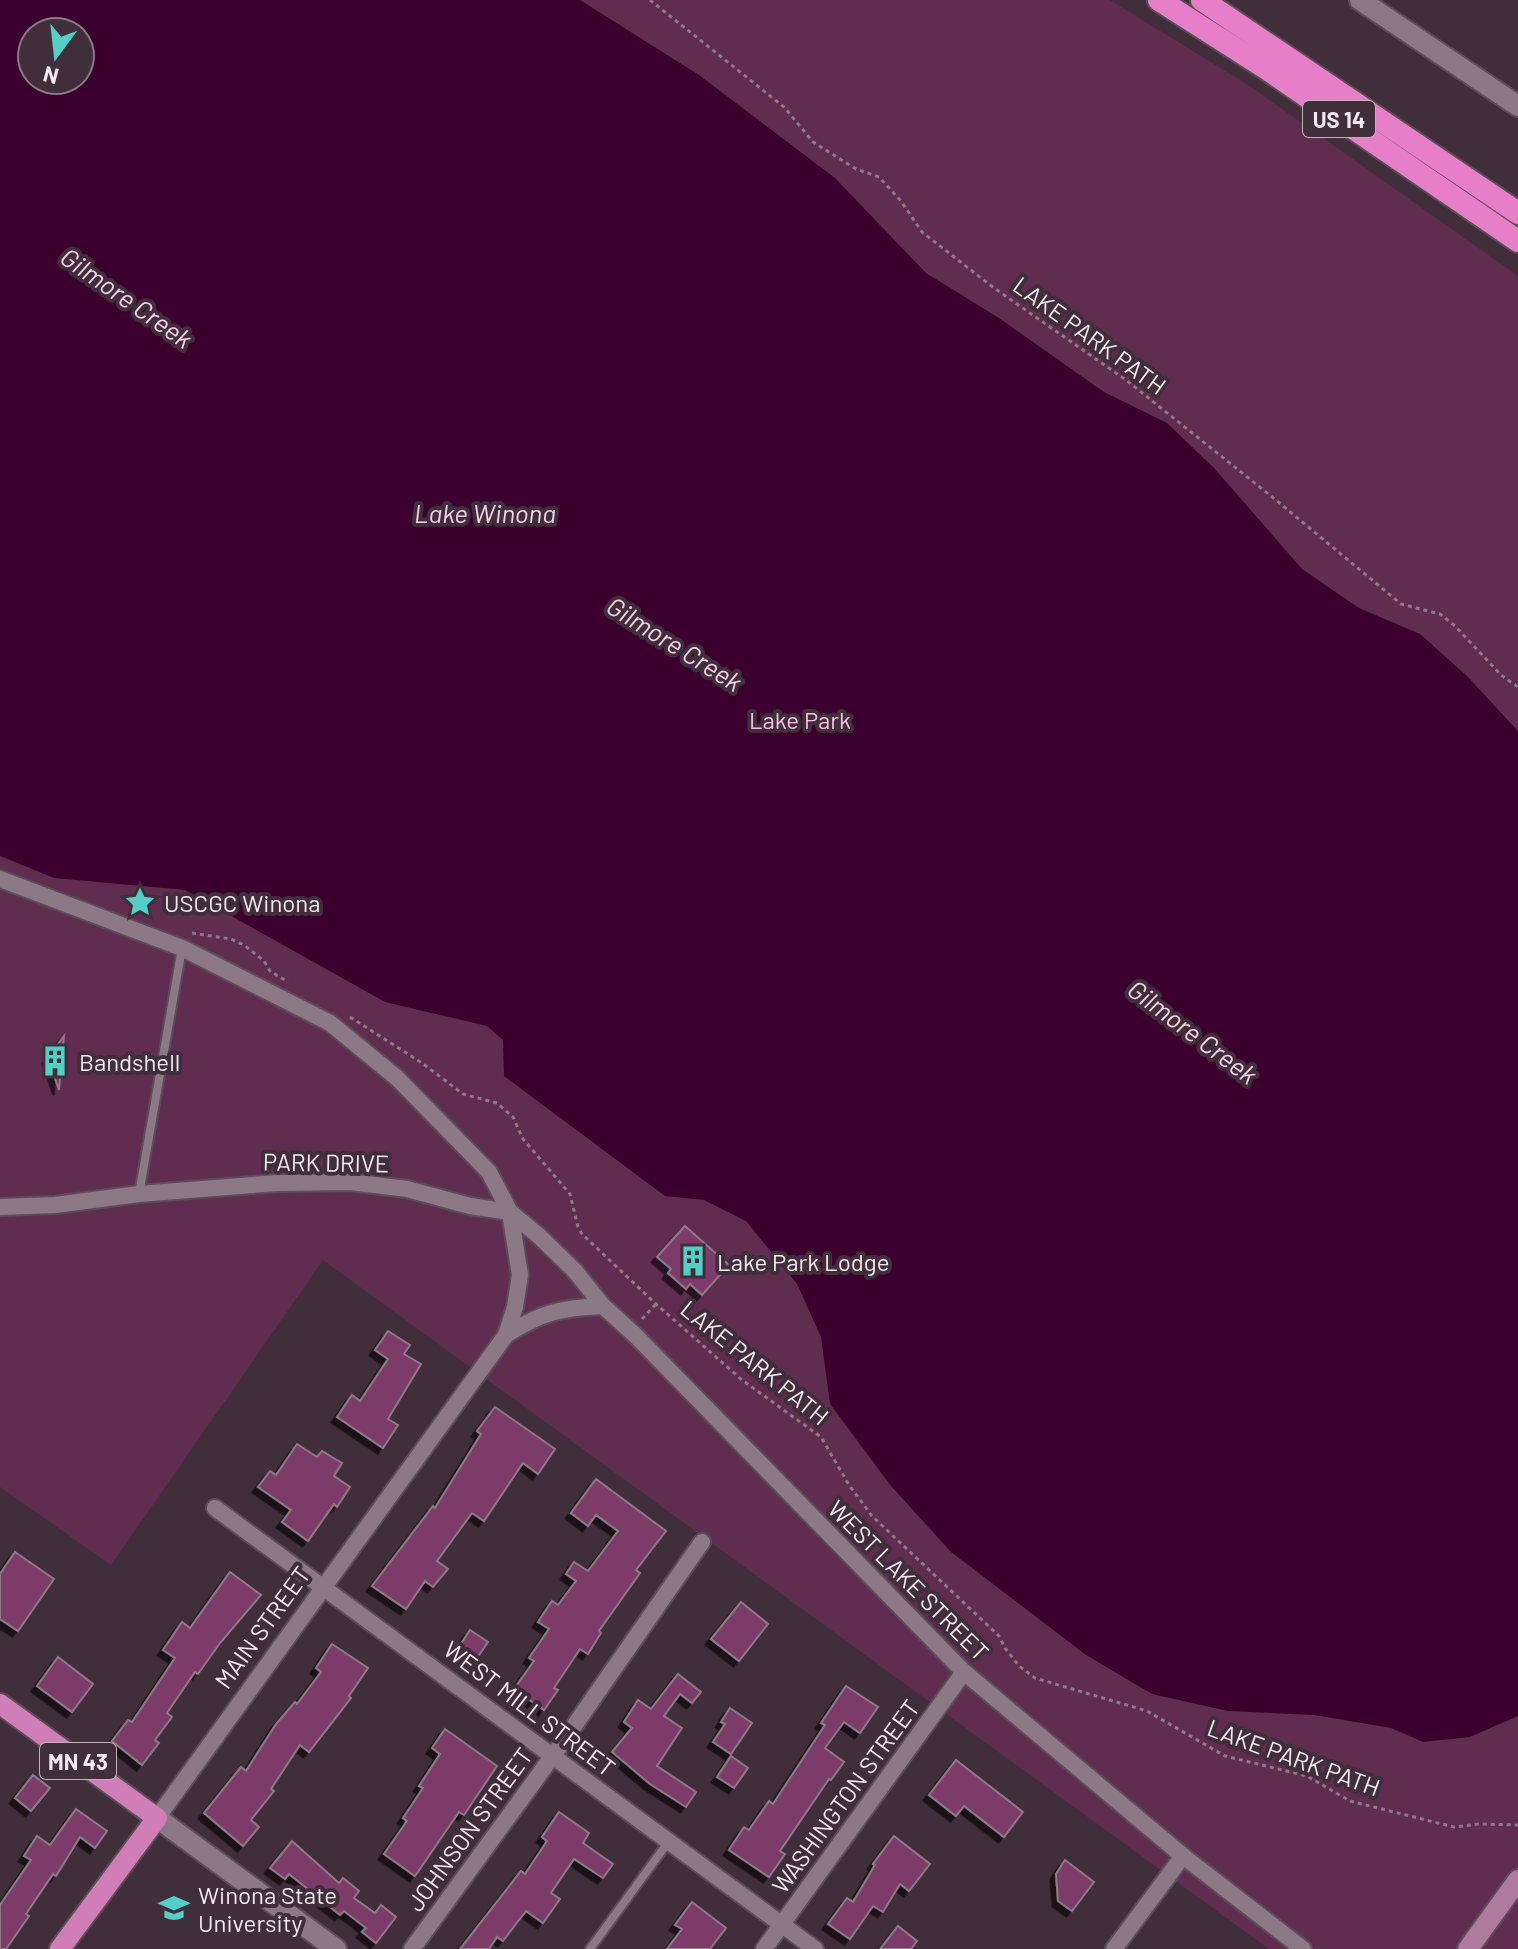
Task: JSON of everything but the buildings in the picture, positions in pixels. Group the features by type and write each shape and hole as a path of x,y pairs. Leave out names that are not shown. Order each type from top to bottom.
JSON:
{"highway":[{"name":"US 14","path":"1159,0 1264,67 1518,241"},
{"name":"US 14","path":"1202,0 1518,213"}],"main road":[{"name":"MN 43","path":"0,1704 157,1818"},
{"name":"MAIN STREET","path":"60,1949 157,1818"},
{"path":"1468,1949 1518,1880"}],"street":[{"path":"1360,0 1518,106"},
{"path":"0,879 182,948 330,1023 397,1078 489,1172 510,1212"},
{"name":"PARK DRIVE","path":"0,1207 55,1205 139,1194 277,1183 350,1182 407,1189 470,1206 510,1212"},
{"name":"WEST LAKE STREET","path":"510,1212 575,1271 603,1306 964,1672 1183,1856 1303,1949"},
{"name":"MAIN STREET","path":"157,1818 506,1335 515,1307 520,1275 510,1212"},
{"name":"MAIN STREET","path":"506,1335 532,1318 566,1308 603,1306"},
{"name":"WEST MILL STREET","path":"215,1508 815,1949"},
{"name":"JOHNSON STREET","path":"412,1949 702,1542"},
{"name":"WASHINGTON STREET","path":"764,1949 964,1672"},
{"path":"157,1818 336,1949"},
{"path":"1114,1949 1183,1856"}],"lane":[{"path":"139,1194 182,948"},
{"path":"590,1949 669,1841"}],"path":[{"name":"LAKE PARK PATH","path":"650,0 784,107 813,142 856,169 879,177 901,201 922,232 994,288 1126,380 1401,604 1440,614 1501,675 1518,687"},
{"path":"179,929 231,939 244,945 264,961 270,971 297,987"},
{"name":"LAKE PARK PATH","path":"347,1015 422,1063 463,1094 497,1103 513,1117 523,1139 570,1194 582,1234 742,1380 821,1437 849,1485 872,1516 999,1636 1019,1666 1035,1678 1147,1711 1225,1756 1307,1776 1350,1801 1454,1827 1518,1825"},
{"path":"630,1331 656,1304"}],"green space":[{"name":"Lake Winona","path":"0,0 1110,0 1248,85 1518,276 1518,1949 1269,1949 323,1260 111,1565 0,1487"}],"water":[{"name":"Lake Winona","path":"0,0 580,0 699,75 835,178 926,273 999,318 1104,392 1167,423 1215,469 1302,569 1359,608 1420,634 1467,676 1518,731 1518,1716 1470,1737 1423,1742 1391,1728 1314,1715 1228,1711 1152,1694 1086,1655 951,1552 891,1486 830,1404 821,1337 797,1284 746,1221 704,1200 665,1196 504,1076 503,1040 487,1026 385,1002 185,890 54,878 0,856"}],"place":[{"name":"USCGC Winona","path":"140,902"},
{"name":"Bandshell","path":"55,1061"},
{"name":"Lake Park Lodge","path":"693,1261"},
{"name":"Winona State University","path":"174,1908"}],"water label":[{"name":"Gilmore Creek","path":"127,297"},
{"name":"Gilmore Creek","path":"675,643"},
{"name":"Gilmore Creek","path":"1193,1031"}],"park label":[{"name":"Lake Park","path":"800,719"}]}
